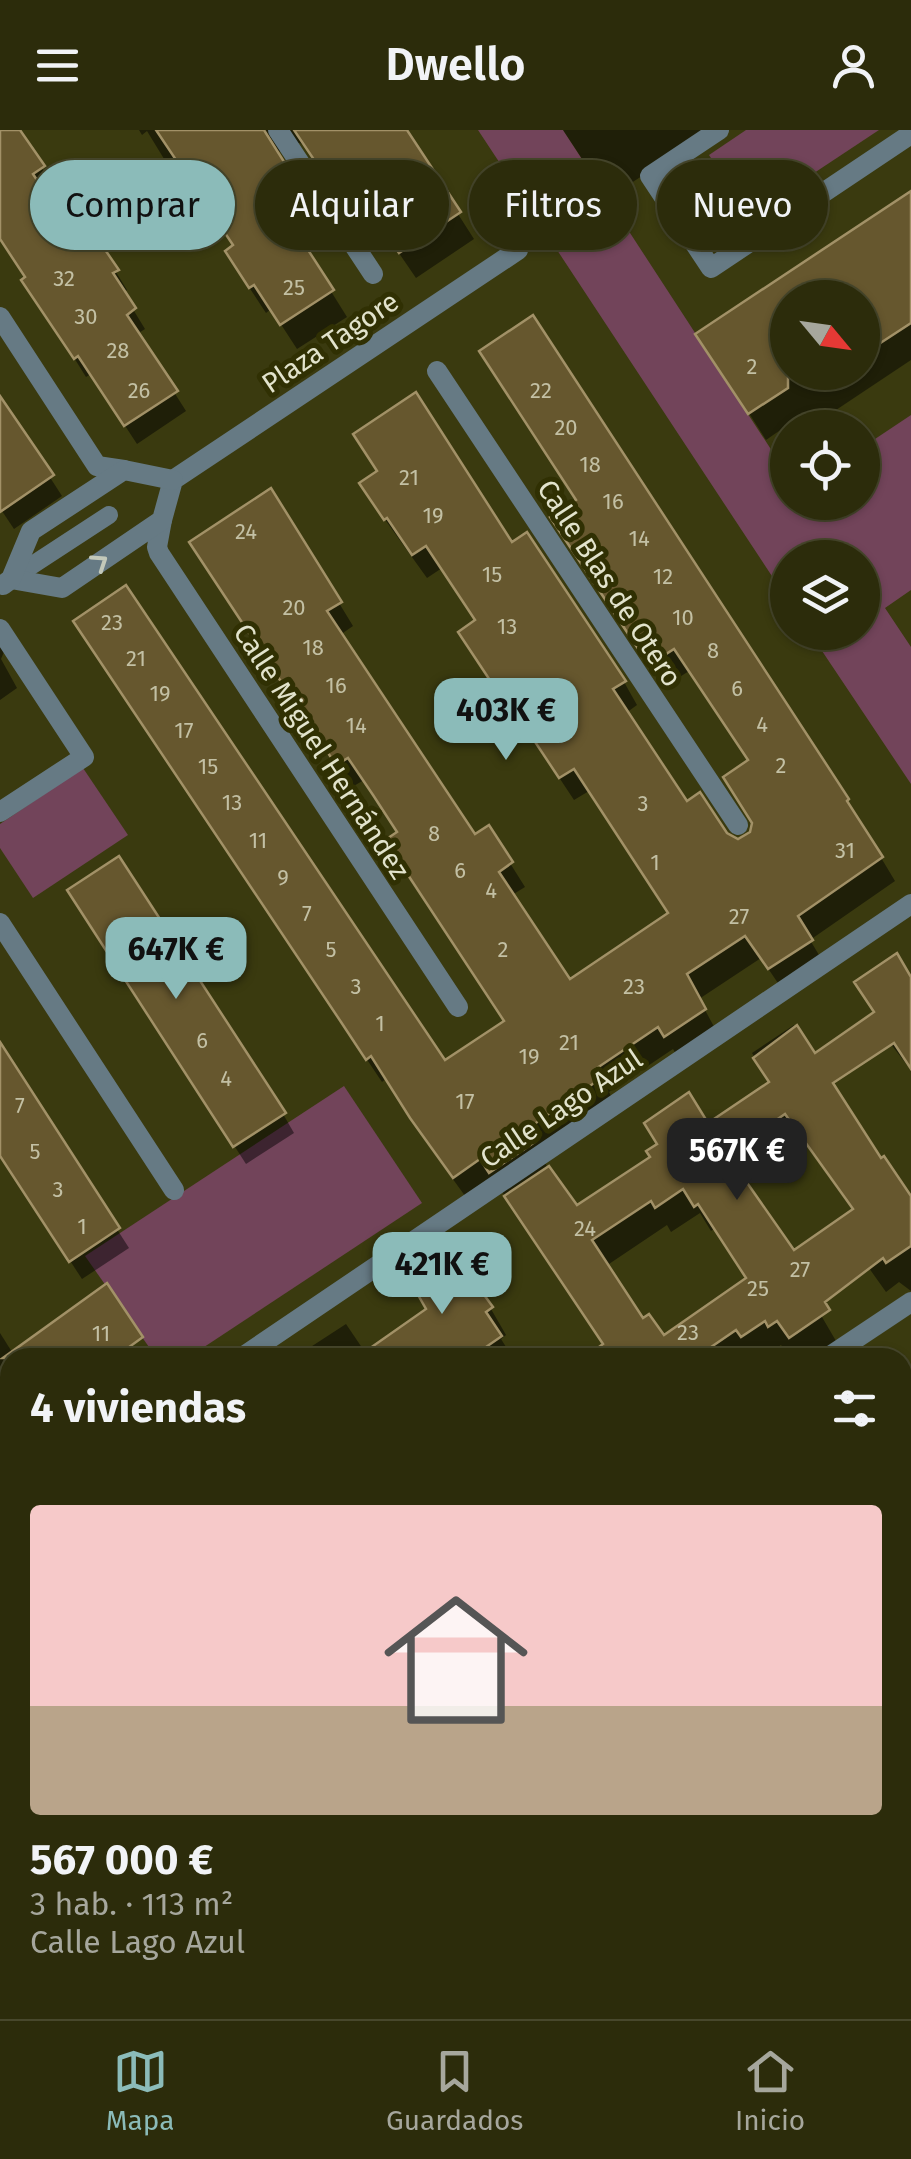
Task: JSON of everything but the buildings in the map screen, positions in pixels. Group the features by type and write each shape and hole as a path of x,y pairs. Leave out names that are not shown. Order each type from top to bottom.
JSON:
{"street":[{"path":"278,130 373,274"},
{"path":"719,130 650,176 711,268 911,134"},
{"name":"Plaza Tagore","path":"173,480 518,250"},
{"path":"0,316 97,466 124,470 173,480 162,520 62,588 6,583 30,531 124,470"},
{"name":"Calle Blas de Otero","path":"436,371 738,826"},
{"name":"Calle Miguel Hernández","path":"162,520 159,553 458,1007"},
{"path":"0,630 84,757 0,812"},
{"name":"Calle Lago Azul","path":"256,1348 911,904"},
{"path":"0,923 174,1190"},
{"path":"842,1348 911,1302"}],"lane":[{"path":"6,583 109,515"}],"shaded area":[{"path":"478,130 563,130 583,160 498,160"},
{"path":"746,130 879,130 828,164 828,160 712,160 709,155"},
{"path":"637,244 770,448 770,520 880,520 880,436 911,415 911,590 885,608 911,647 911,784 821,650 880,650 880,540 770,540 770,573 557,250 637,250"},
{"path":"83,768 128,835 33,898 0,848 0,824"},
{"path":"344,1086 422,1203 203,1348 150,1348 85,1256"}]}
